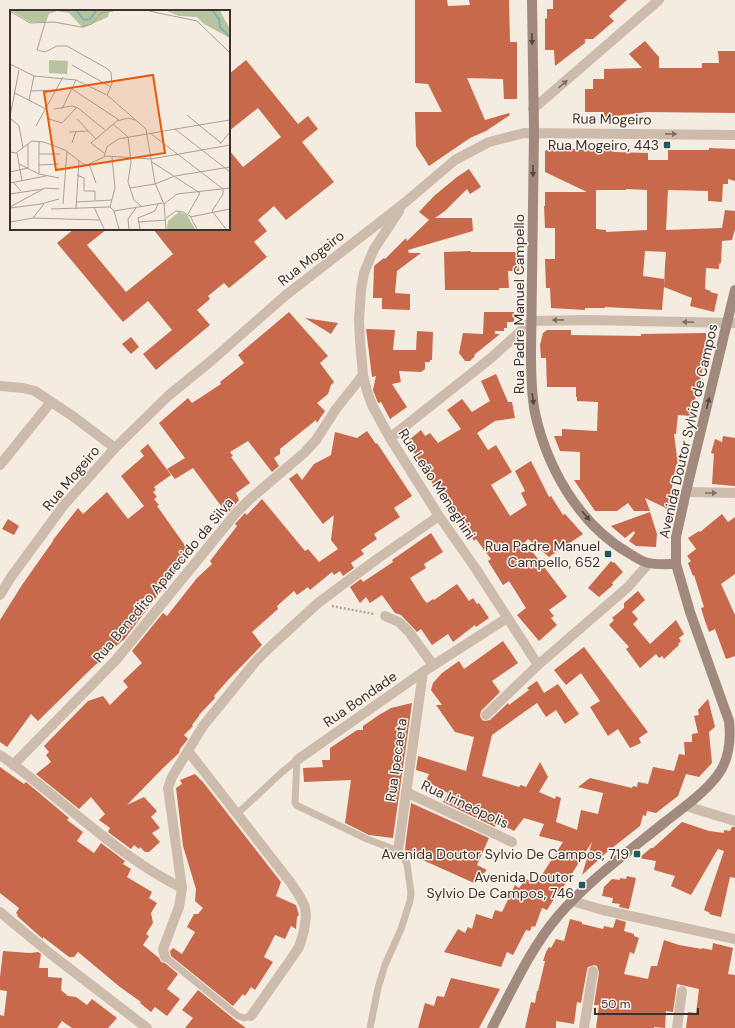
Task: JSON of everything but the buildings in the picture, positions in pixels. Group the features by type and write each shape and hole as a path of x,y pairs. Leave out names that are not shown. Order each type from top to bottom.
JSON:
{"main road":[{"name":"Rua Padre Manuel Campello","path":"532,0 534,132 531,384 535,412 543,442 569,495 592,524 622,549 649,563"},
{"name":"Avenida Doutor Sylvio de Campos","path":"492,1028 538,943 558,917 592,881 686,806 718,775 725,761 732,721 690,612 676,564 676,537 686,492 731,322 735,290"},
{"path":"649,563 676,564"}],"street":[{"path":"533,109 659,0"},
{"name":"Rua Mogeiro","path":"0,595 11,577 64,505 115,448 168,396 211,361 286,295 402,205 455,160 488,142 534,132 735,134"},
{"name":"Rua Leão Meneghini","path":"402,205 374,249 364,273 359,320 362,374 372,405 390,438 439,516 476,569 538,665"},
{"path":"390,438 491,358 532,321 587,320 731,322"},
{"name":"Rua Benedito Aparecido da Silva","path":"13,765 112,665 236,513 312,445 362,374"},
{"path":"0,386 35,391 115,448"},
{"path":"0,465 51,402"},
{"path":"686,492 735,493"},
{"path":"165,957 163,949 179,907 182,888 168,788 172,777 203,726 268,648 318,603 377,559 439,516"},
{"path":"486,715 538,665 628,587 649,563"},
{"path":"384,616 399,622 409,632 433,665"},
{"name":"Rua Bondade","path":"297,760 433,665 508,618"},
{"name":"Rua Ipecaeta","path":"398,851 423,672"},
{"path":"188,751 217,786 236,814 291,883 305,907 306,916 304,931 299,947 251,1016"},
{"path":"0,756 112,843 160,876 182,888"},
{"name":"Rua Irineópolis","path":"406,792 512,842"},
{"path":"686,806 735,821"},
{"path":"572,901 603,910 735,939"},
{"path":"0,912 52,955 147,1028"},
{"path":"584,1028 593,971"},
{"path":"677,1028 682,992"}],"lane":[{"name":"Rua Bondade","path":"236,814 280,773 297,760"},
{"path":"297,760 296,804 367,839 398,851 407,864 411,893 408,910 396,941 386,960 370,1028"},
{"path":"165,957 238,1016 244,1018 251,1016"}],"path":[{"path":"318,603 384,616"}],"place":[{"name":"Rua Mogeiro, 443","path":"667,145"},
{"name":"Rua Padre Manuel Campello, 652","path":"608,554"},
{"name":"Avenida Doutor Sylvio De Campos, 719","path":"637,854"},
{"name":"Avenida Doutor Sylvio De Campos, 746","path":"582,885"}]}
